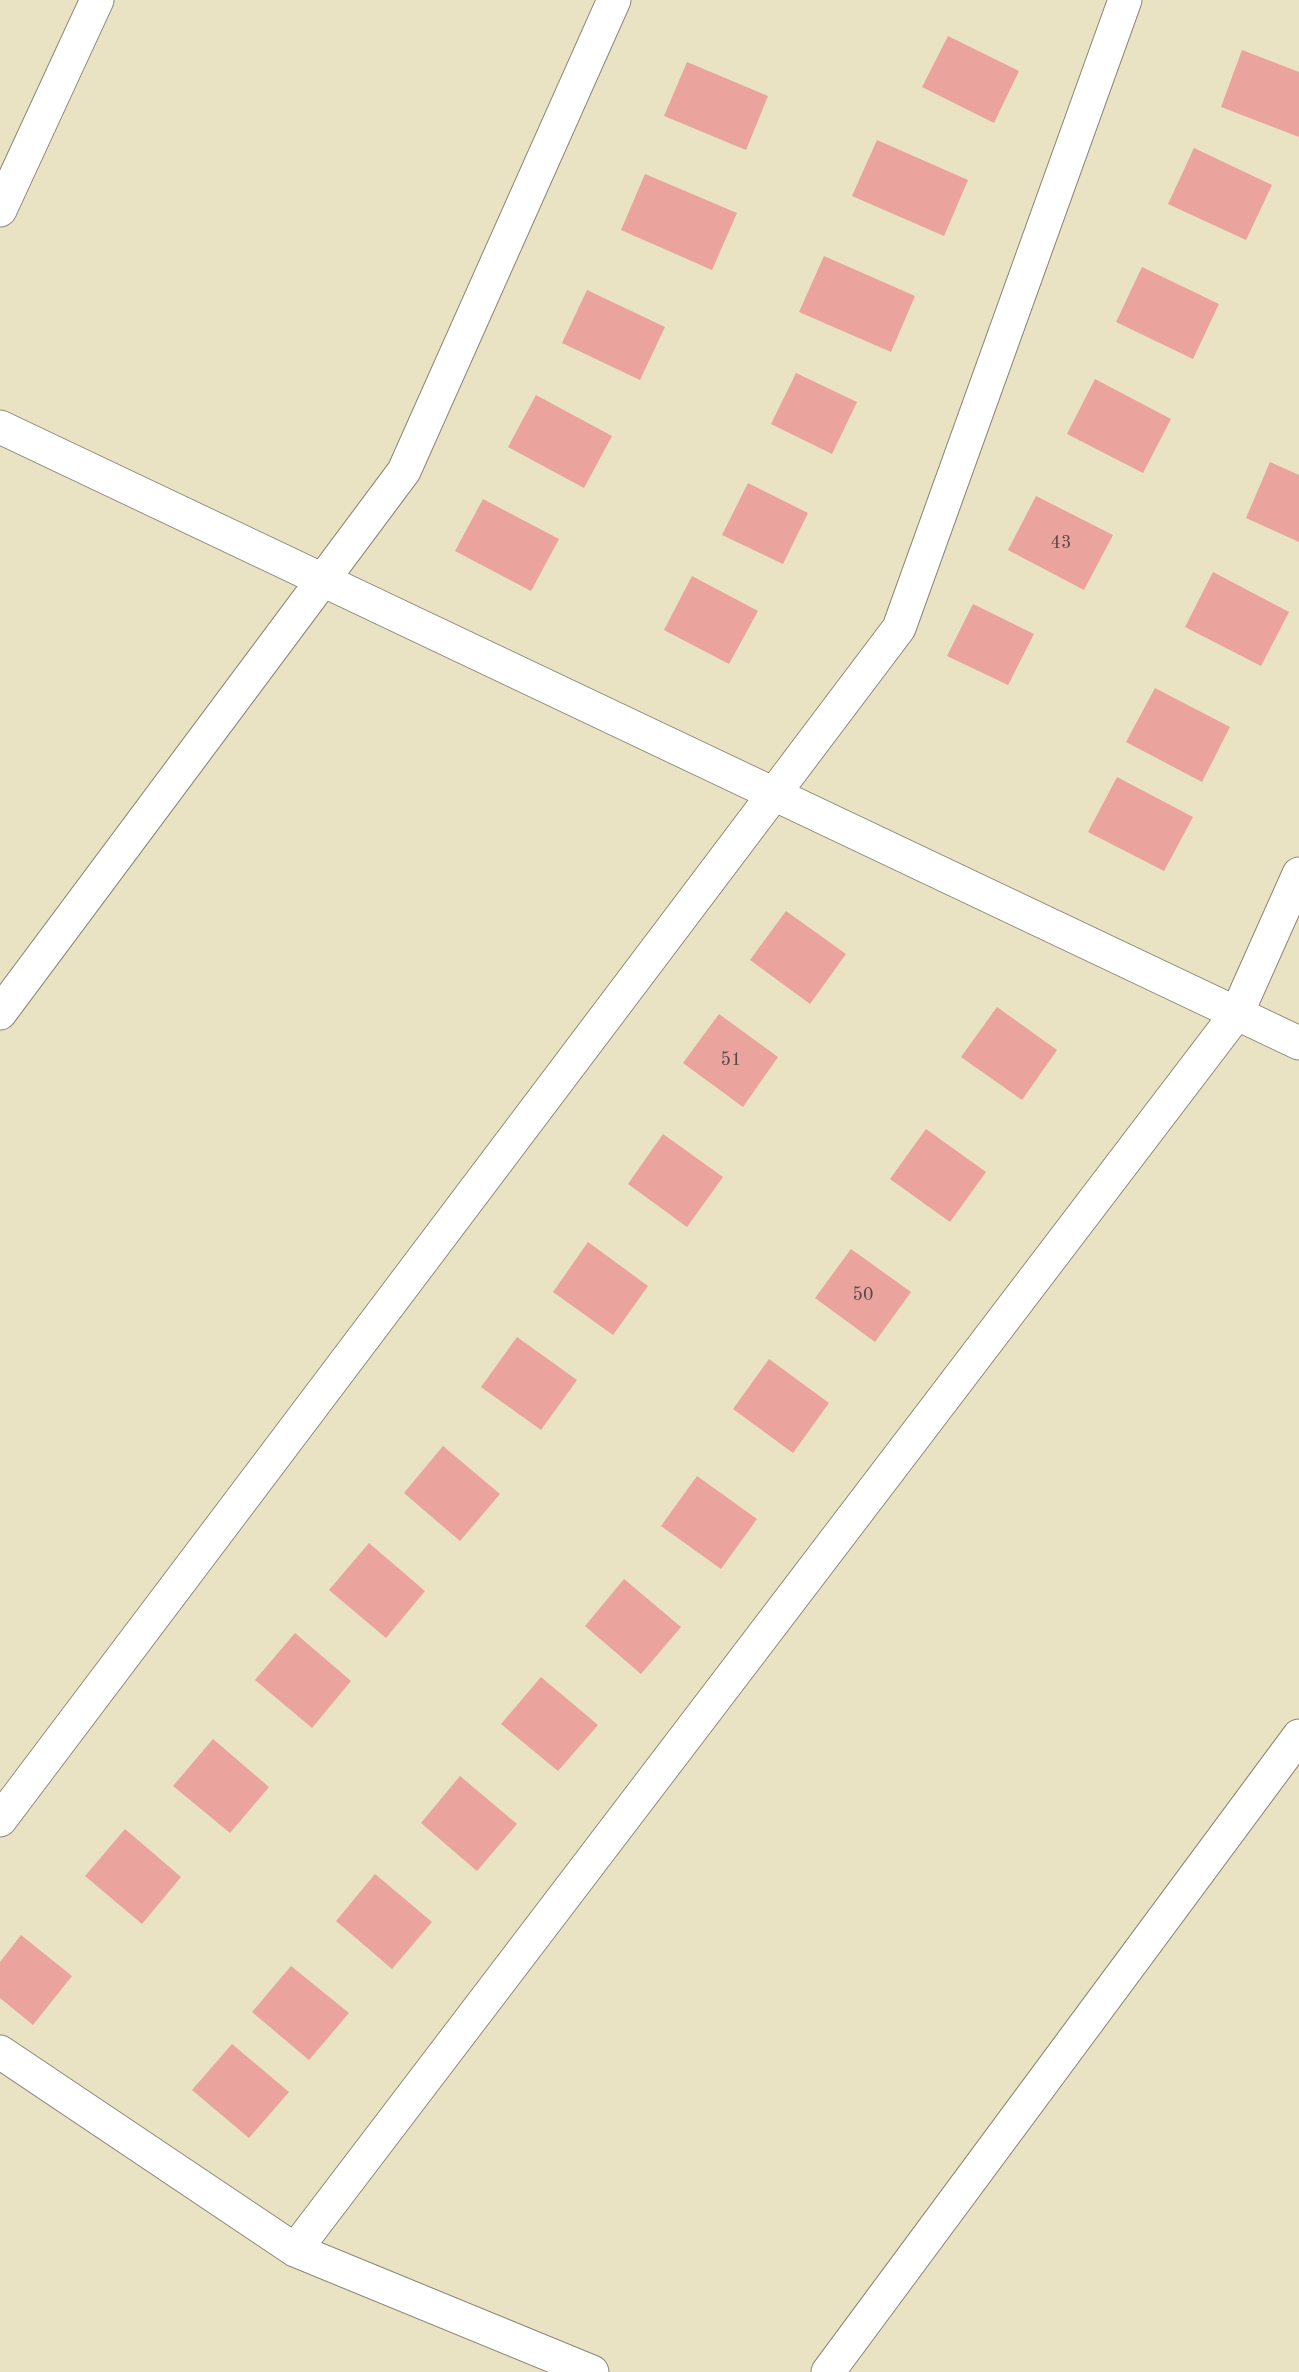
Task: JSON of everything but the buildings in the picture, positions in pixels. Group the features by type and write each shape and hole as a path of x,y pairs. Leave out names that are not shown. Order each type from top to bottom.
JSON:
{"street":[{"path":"0,210 97,0"},
{"path":"0,1013 404,471 614,0"},
{"path":"0,1820 899,628 1125,0"},
{"path":"0,427 1299,1042"},
{"path":"295,2250 1237,1013 1299,874"},
{"path":"828,2372 1299,1736"},
{"path":"0,2052 295,2250 592,2372"}]}
